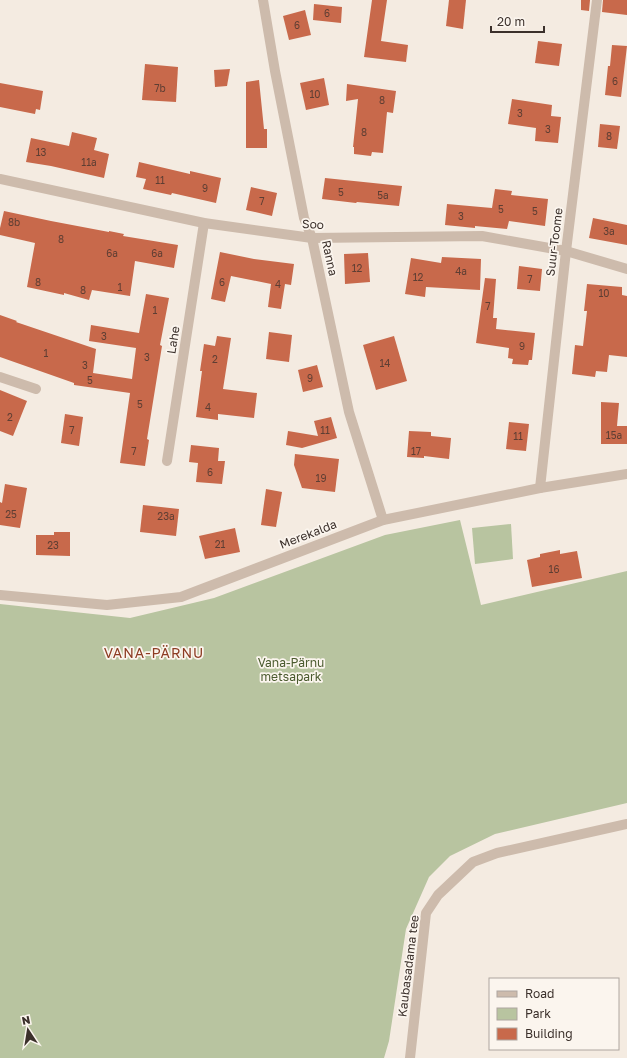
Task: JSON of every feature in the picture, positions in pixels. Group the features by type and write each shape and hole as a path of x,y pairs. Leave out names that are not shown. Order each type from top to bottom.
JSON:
{"street":[{"name":"Ranna","path":"263,0 275,71 304,218 312,238 349,412 383,520"},
{"name":"Suur-Toome","path":"540,488 566,251 597,0"},
{"name":"Soo","path":"0,179 204,224 312,238 482,236 566,251 627,269"},
{"name":"Lahe","path":"167,460 204,224"},
{"path":"0,377 36,390"},
{"name":"Merekalda","path":"0,595 107,605 181,597 383,520 540,488 627,474"},
{"name":"Kaubasadama tee","path":"410,1058 426,913 438,895 473,862 497,853 627,824"}],"green space":[{"name":"Vana-Pärnu metsapark","path":"460,520 481,605 627,571 627,803 495,834 450,856 429,877 406,929 389,1041 384,1058 0,1058 0,604 130,618 214,598 385,535"},
{"path":"511,524 513,559 475,564 472,528"}],"building":[{"path":"372,0 387,0 381,41 408,45 406,62 364,57"},
{"path":"449,0 466,0 463,29 446,26"},
{"path":"581,0 590,0 589,11 581,10"},
{"path":"603,0 627,0 627,15 602,12"},
{"path":"314,4 342,7 341,23 313,20"},
{"path":"305,10 311,35 289,40 283,16"},
{"path":"538,41 562,44 559,66 535,63"},
{"path":"612,45 627,46 621,97 605,95"},
{"path":"145,64 178,67 176,102 142,100"},
{"path":"230,69 227,86 215,87 214,70"},
{"path":"324,78 329,105 306,110 300,83"},
{"path":"259,80 264,129 267,129 267,148 246,148 246,82"},
{"path":"0,83 43,91 40,110 36,109 35,114 0,107"},
{"path":"347,84 396,91 393,113 387,112 383,153 372,152 371,156 354,154 353,147 358,99 346,101"},
{"path":"512,99 552,105 551,116 561,117 558,143 535,141 536,128 508,124"},
{"path":"600,124 620,126 617,149 598,147"},
{"path":"72,132 97,138 94,150 109,154 104,178 26,162 31,138 69,146"},
{"path":"139,162 190,174 190,171 221,178 216,203 172,193 171,195 143,189 146,179 136,177"},
{"path":"325,178 402,186 399,206 322,199"},
{"path":"251,187 277,193 272,216 246,210"},
{"path":"495,189 512,191 511,195 548,199 545,226 509,221 507,229 445,225 447,204 492,208"},
{"path":"4,211 124,234 123,236 178,245 174,268 135,261 130,296 92,290 89,300 64,293 64,295 27,287 35,243 0,235"},
{"path":"593,218 627,225 627,245 589,238"},
{"path":"220,252 254,259 294,264 291,285 285,284 281,309 268,307 271,284 231,276 225,302 211,299"},
{"path":"368,253 370,282 345,284 344,254"},
{"path":"442,257 481,259 480,290 426,287 425,297 405,294 411,258 441,263"},
{"path":"519,266 542,269 540,291 517,289"},
{"path":"485,278 496,279 493,318 497,318 496,329 535,333 532,360 529,360 528,365 512,364 513,359 508,358 509,348 476,343"},
{"path":"587,284 622,287 622,295 627,296 627,357 609,355 607,372 596,371 595,377 572,374 575,345 583,346 587,311 584,311"},
{"path":"146,294 169,298 160,345 162,346 147,439 149,440 145,466 120,463 130,393 74,385 74,383 0,357 0,315 17,321 16,322 96,349 93,373 132,379 136,348 89,341 91,325 139,333"},
{"path":"269,332 292,335 289,362 266,359"},
{"path":"217,336 231,338 223,389 257,393 254,418 218,414 218,420 196,417 204,344 215,346"},
{"path":"394,336 407,381 376,390 363,345"},
{"path":"317,365 323,387 303,392 298,370"},
{"path":"0,390 27,401 13,436 0,431"},
{"path":"601,402 619,403 617,426 627,426 627,444 601,444"},
{"path":"65,414 83,417 79,446 61,443"},
{"path":"331,417 337,438 302,448 286,445 288,431 318,436 314,421"},
{"path":"509,422 529,424 526,451 506,449"},
{"path":"409,431 431,432 431,436 451,438 449,459 424,456 424,458 407,457"},
{"path":"191,445 219,448 218,461 225,461 222,484 196,482 198,463 189,462"},
{"path":"295,454 339,459 335,492 302,488 294,465"},
{"path":"5,484 27,488 20,528 0,525 0,502 2,503"},
{"path":"266,489 282,492 276,527 261,525"},
{"path":"143,505 179,509 176,536 140,532"},
{"path":"235,528 240,552 205,559 199,536"},
{"path":"54,532 70,532 70,556 36,555 36,535 54,535"},
{"path":"560,550 560,554 577,551 582,578 532,587 527,560 540,557 540,554"}],"district":[{"name":"VANA-PÄRNU","path":"154,652"}]}
